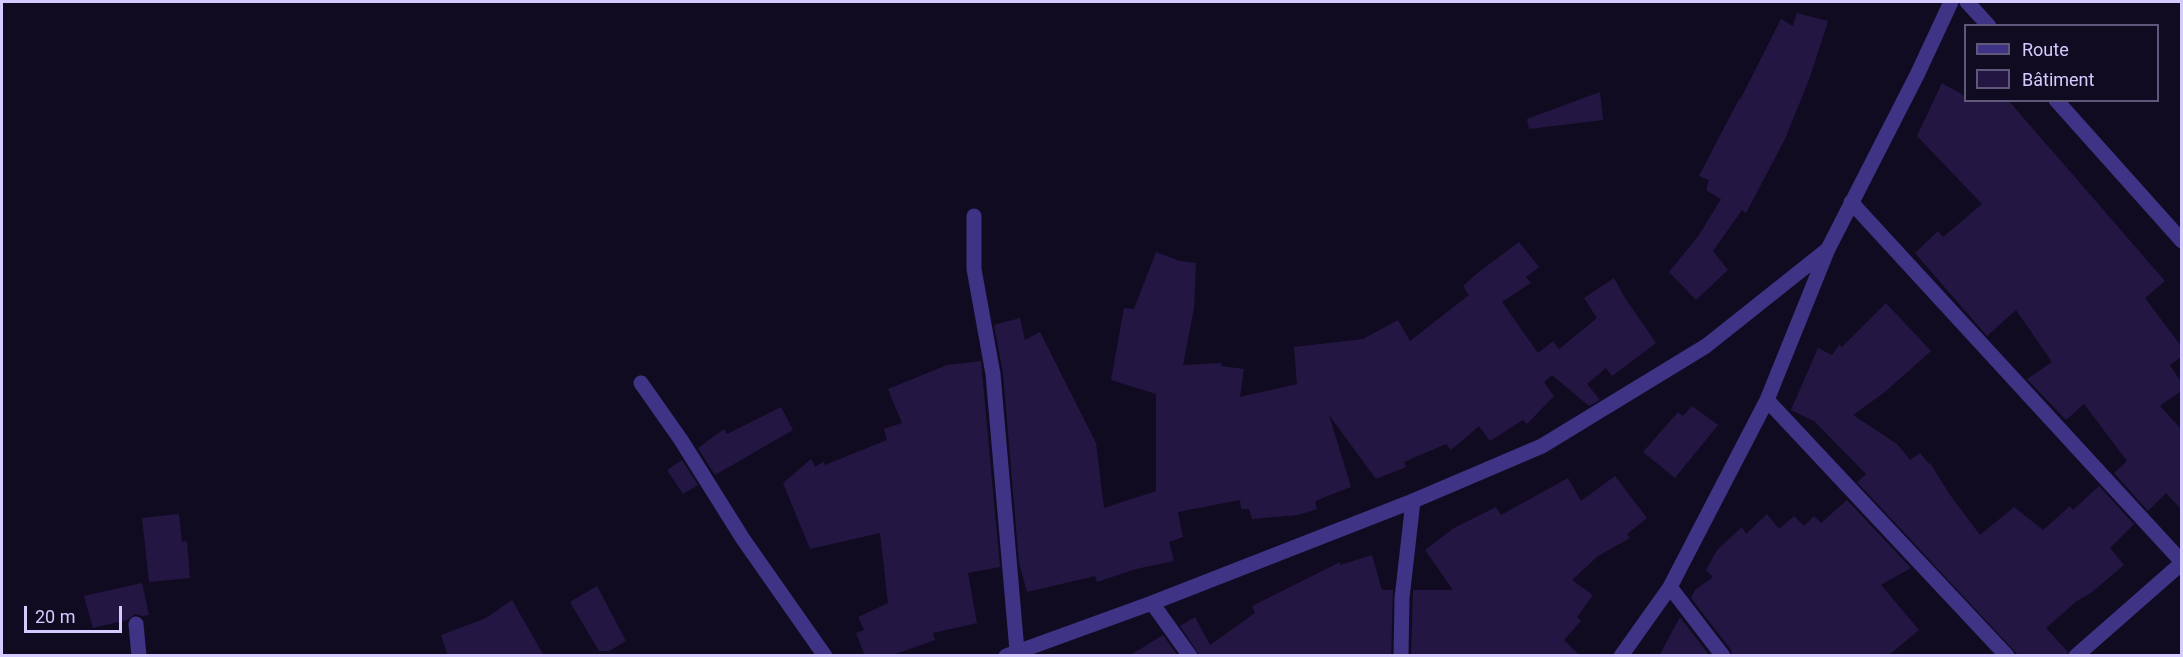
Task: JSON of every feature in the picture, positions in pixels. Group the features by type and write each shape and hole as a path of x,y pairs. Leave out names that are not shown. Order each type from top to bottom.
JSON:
{"street":[{"path":"1621,656 1670,587 1767,400 1828,249 1917,75 1951,2"},
{"path":"1967,2 1987,24"},
{"path":"2058,102 2181,241"},
{"path":"1851,202 2181,563 2076,656"},
{"path":"974,216 974,268 993,374 1011,653 1152,603 1413,501 1542,446 1706,346 1828,249"},
{"path":"641,383 681,440 743,539 825,656"},
{"path":"1767,400 2007,656"},
{"path":"1401,656 1402,598 1413,501"},
{"path":"1670,587 1724,656"},
{"path":"1152,603 1190,656"},
{"path":"136,624 139,656"}],"building":[{"path":"1797,13 1828,21 1810,77 1785,139 1746,213 1742,210 1713,251 1728,270 1696,300 1669,272 1699,235 1721,199 1706,190 1709,180 1699,176 1781,19 1793,26"},
{"path":"1942,83 1964,95 1964,102 2010,102 2165,281 2145,298 2181,346 2181,357 2170,365 2181,382 2181,391 2160,406 2181,429 2181,509 2166,493 2148,511 2114,473 2127,461 2084,404 2066,420 2027,379 2052,362 2016,310 1987,336 1915,253 1938,231 1943,237 1982,204 1917,136"},
{"path":"1600,92 1603,120 1529,129 1527,119"},
{"path":"1519,242 1539,267 1526,277 1531,283 1502,302 1538,353 1553,341 1559,349 1597,318 1584,298 1614,278 1656,343 1612,376 1606,368 1587,384 1600,400 1589,406 1552,375 1544,382 1554,396 1527,424 1523,420 1490,441 1479,426 1451,450 1446,444 1404,462 1406,467 1376,479 1329,415 1351,487 1315,501 1317,509 1298,515 1252,519 1249,509 1241,509 1240,500 1178,512 1183,537 1169,542 1174,561 1136,569 1097,582 1095,576 1027,592 1019,563 1003,373 994,325 1020,318 1025,340 1040,332 1096,443 1104,508 1156,491 1156,394 1111,380 1124,308 1134,309 1156,252 1180,261 1196,263 1194,308 1183,365 1221,363 1221,366 1244,369 1240,397 1297,384 1294,347 1363,339 1398,320 1410,341 1469,295 1463,286"},
{"path":"1886,303 1931,351 1885,392 1853,415 1897,444 1910,460 1920,453 1930,463 1950,495 1980,535 2014,507 2043,530 2070,506 2073,510 2099,486 2134,524 2110,548 2124,565 2046,628 2068,652 2067,656 2019,656 1857,482 1866,474 1814,421 1791,410 1818,348 1832,355 1839,345 1842,347"},
{"path":"981,361 1000,567 968,573 977,623 933,633 935,640 890,656 865,656 856,633 864,630 858,617 888,603 880,533 810,549 783,483 811,459 815,467 823,462 825,465 887,440 884,429 902,423 888,389 947,365"},
{"path":"1692,406 1718,425 1675,478 1643,452 1678,412 1683,416"},
{"path":"781,407 793,430 715,475 698,448 724,429 727,434"},
{"path":"682,460 698,485 683,494 667,470"},
{"path":"1615,476 1647,518 1627,534 1630,538 1598,556 1572,580 1593,595 1577,617 1581,621 1564,640 1580,656 1411,656 1413,590 1453,590 1425,550 1454,528 1496,507 1501,515 1568,478 1581,501"},
{"path":"1847,500 1911,568 1881,585 1919,630 1888,656 1733,656 1731,650 1691,598 1695,590 1713,577 1706,570 1717,550 1742,527 1746,534 1767,514 1779,529 1794,516 1804,526 1814,516 1821,523"},
{"path":"179,514 182,542 187,541 190,578 149,582 142,518"},
{"path":"1372,555 1382,590 1393,590 1391,656 1200,656 1180,626 1195,617 1210,645 1255,613 1252,606 1340,562 1340,565"},
{"path":"142,583 149,615 135,614 127,620 93,628 84,596"},
{"path":"597,586 626,641 609,651 599,651 570,602"},
{"path":"512,600 544,656 448,656 441,635 486,618"},
{"path":"1680,617 1710,656 1659,656"},
{"path":"1163,635 1178,656 1129,656"}]}
